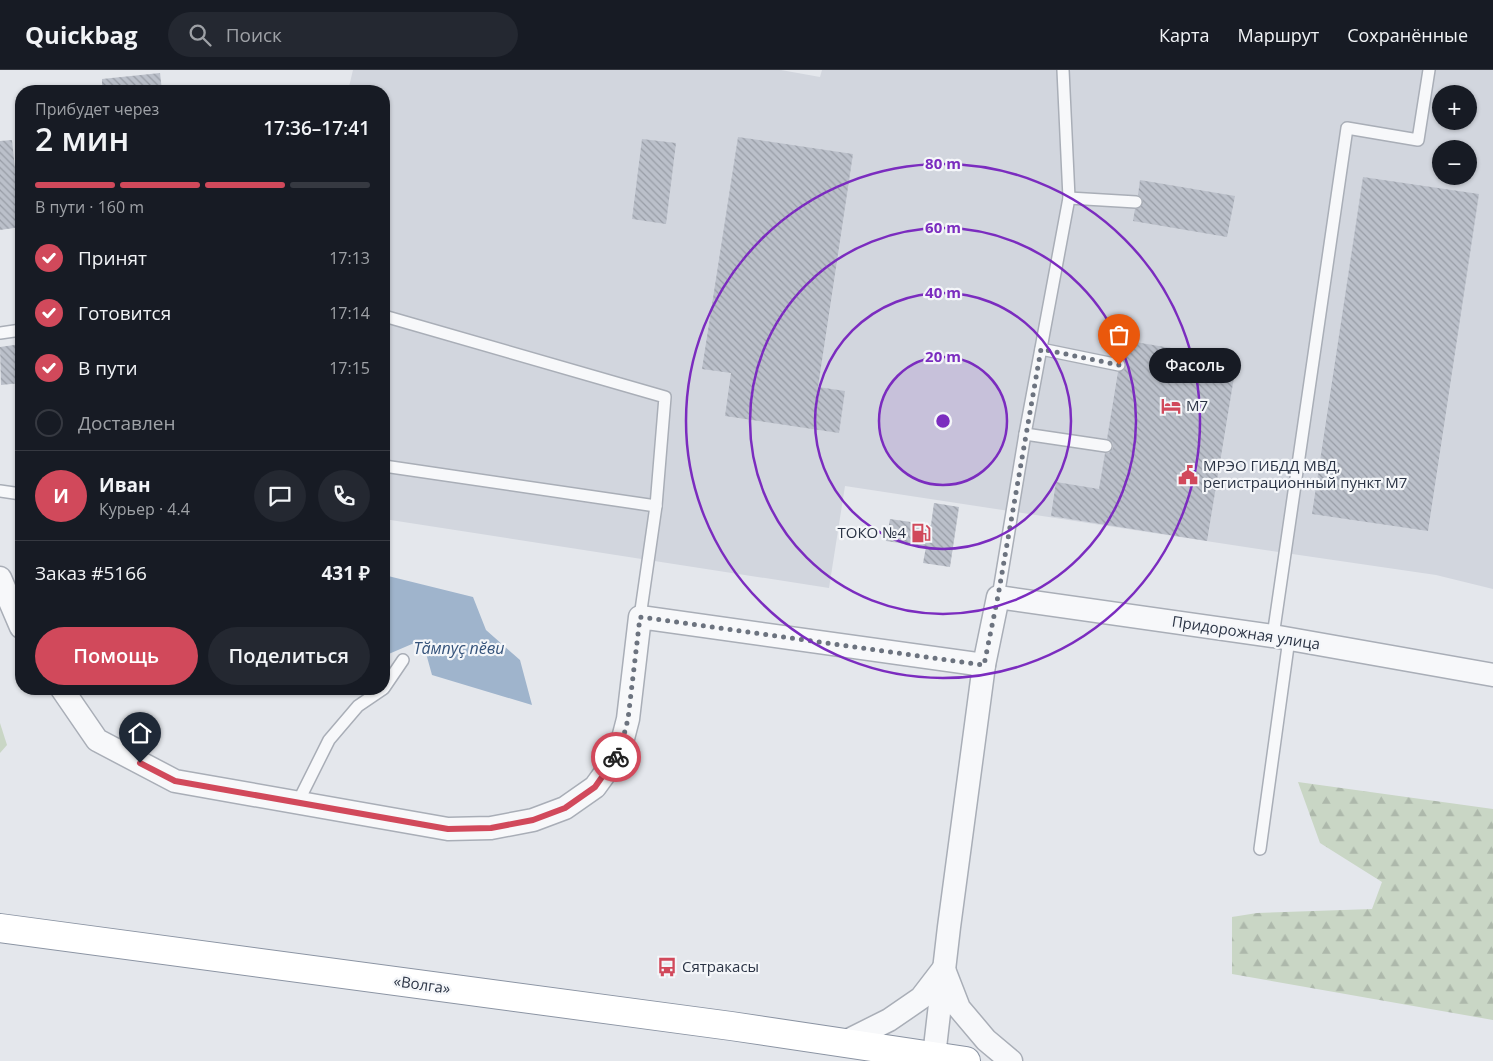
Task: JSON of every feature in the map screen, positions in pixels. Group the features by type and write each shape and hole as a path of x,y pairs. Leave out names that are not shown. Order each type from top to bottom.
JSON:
{"highway":[{"name":"«Волга»","path":"0,928 731,1026 966,1061"}],"street":[{"path":"0,578 15,613"},
{"name":"Придорожная улица","path":"998,596 1281,638 1493,675"},
{"path":"934,1056 984,665 998,596"},
{"path":"66,695 97,740 175,781 448,829 491,828 533,820 565,808 595,787 619,754 628,719 640,617 984,665"},
{"path":"843,1043 889,1020 920,998 944,968"},
{"path":"944,968 959,1008 986,1040 1011,1061"}],"lane":[{"path":"998,596 1025,434 1069,198 1063,70"},
{"path":"1260,850 1281,638 1347,128 1418,140 1429,70"},
{"path":"1069,198 1136,202"},
{"path":"390,318 665,397 656,506 640,617"},
{"path":"0,332 15,331"},
{"path":"1041,349 1119,365"},
{"path":"1025,434 1106,446"},
{"path":"390,467 656,506"},
{"path":"0,491 15,493"},
{"path":"390,678 403,660"},
{"path":"298,802 329,740 358,706 373,695"}],"shaded area":[{"path":"353,70 781,70 820,77 822,70 1493,70 1493,589 1436,575 845,486 829,588 390,520 390,85 349,85"}],"green space":[{"path":"0,723 7,745 0,753"},
{"path":"1298,782 1493,809 1493,1020 1232,974 1232,917 1257,913 1372,909 1382,882 1320,843"}],"water":[{"name":"Тӑмпуҫ пӗви","path":"390,576 473,597 486,630 520,660 532,705 432,675 424,646 412,644 390,653"}],"building":[{"path":"160,73 161,85 102,85 102,79"},
{"path":"738,137 853,154 818,387 845,391 839,433 725,416 731,373 702,369"},
{"path":"642,139 676,143 666,224 632,219"},
{"path":"12,140 15,169 15,228 0,230 0,141"},
{"path":"1363,177 1479,194 1428,531 1312,514"},
{"path":"1140,180 1235,196 1227,237 1133,221 1135,209 1140,208 1143,203 1142,198 1138,195"},
{"name":"М7","path":"1123,340 1237,359 1207,541 1051,516 1056,482 1099,489 1105,453 1109,453 1113,448 1113,443 1107,439 1118,372 1124,370 1126,366 1124,360 1120,358"},
{"path":"15,345 15,384 1,385 0,347"},
{"name":"ТОКО №4","path":"934,503 959,507 950,567 923,563 926,547 886,541 890,519 931,525"}],"way so far":[{"path":"616,757 619,754 628,719 640,617 984,665 998,596 1041,349 1119,365"}],"place":[{"name":"Фасоль","path":"1119,365"},
{"name":"М7","path":"1171,406"},
{"name":"МРЭО ГИБДД МВД, регистрационный пункт М7","path":"1188,475"},
{"name":"ТОКО №4","path":"921,533"},
{"name":"Сятракасы","path":"667,967"}],"route":[{"path":"140,763 175,781 448,829 491,828 533,820 565,808 595,787 616,757"}]}
